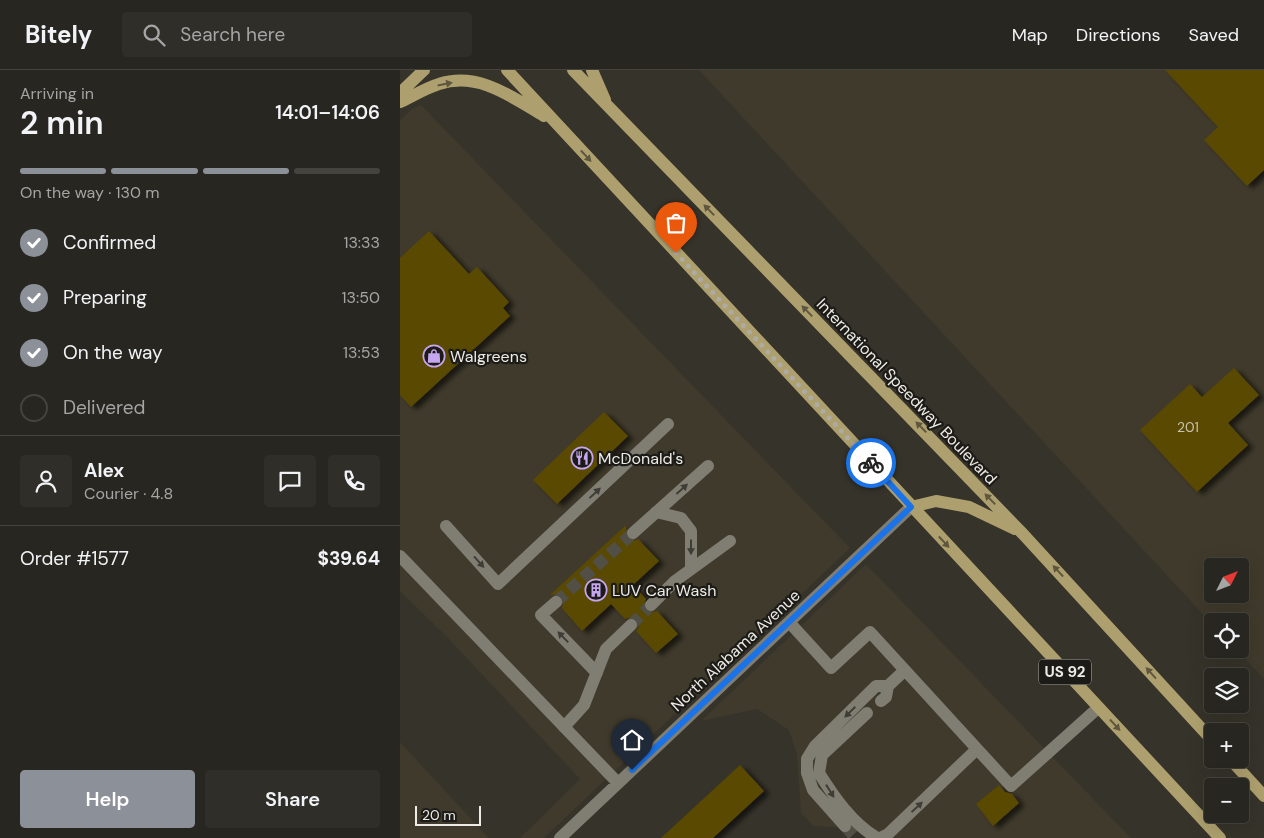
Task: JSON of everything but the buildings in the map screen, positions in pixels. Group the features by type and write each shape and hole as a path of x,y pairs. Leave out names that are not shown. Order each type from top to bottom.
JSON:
{"main road":[{"path":"400,93 424,70"},
{"path":"508,70 553,120"},
{"name":"International Speedway Boulevard","path":"573,70 1023,534 1204,731"},
{"path":"592,70 608,106"},
{"name":"US 92","path":"400,102 440,83 469,80 488,84 553,120 1220,838"},
{"path":"911,507 936,501 969,507 1023,534"},
{"path":"1238,768 1264,796"}],"street":[{"path":"446,526 498,584 668,424"},
{"path":"633,533 708,466"},
{"name":"North Alabama Avenue","path":"560,838 911,507"},
{"path":"656,512 681,518 691,531 691,569"},
{"path":"651,605 675,581 730,541"},
{"path":"400,556 618,783"},
{"path":"556,602 541,615 597,673"},
{"path":"789,622 831,668 870,632 1011,786 1098,708"},
{"path":"564,727 584,705 606,650 630,625"},
{"path":"881,701 886,696 888,686 904,671"},
{"path":"845,826 813,790 807,773 807,759 815,746 876,686 888,686"},
{"path":"867,713 822,755 819,773 834,798 869,833 878,838 888,834 977,749"}],"shaded area":[{"path":"699,70 1264,70 1264,679 1244,658 1249,658 1249,613 1204,613 1204,615"},
{"path":"421,105 850,548 544,838 520,838 580,779 445,635 400,591 400,120 412,109"},
{"path":"866,564 1131,838 880,838 859,829 813,826 801,813 797,754 789,730 757,709 701,721"},
{"path":"400,742 489,838 400,838"}],"tunnel":[{"path":"556,602 633,533"},
{"path":"631,625 651,605"},
{"path":"845,826 856,838"}],"way so far":[{"path":"676,253 871,463"}],"place":[{"name":"Walgreens","path":"434,356"},
{"name":"McDonald's","path":"582,458"},
{"name":"LUV Car Wash","path":"596,590"}],"route":[{"path":"632,770 911,507 871,463"}]}
